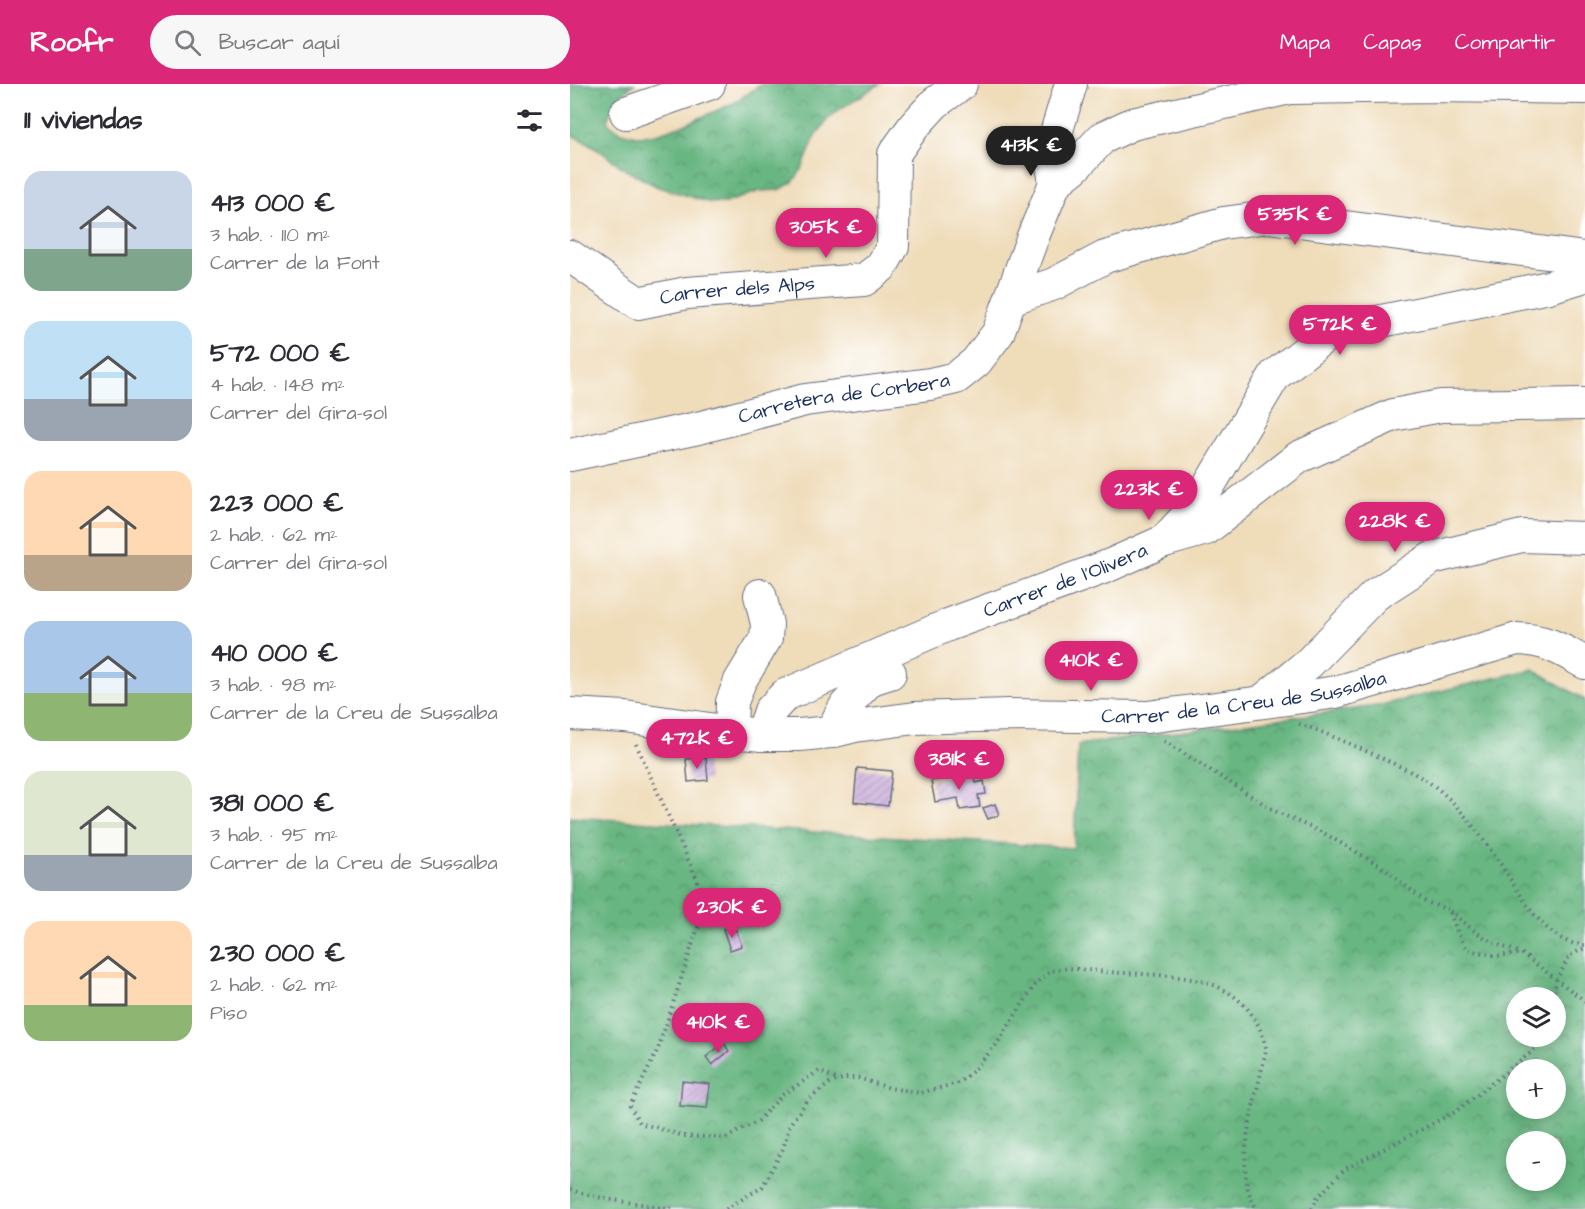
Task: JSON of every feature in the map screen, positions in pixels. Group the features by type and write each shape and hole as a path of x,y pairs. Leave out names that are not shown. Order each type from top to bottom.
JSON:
{"street":[{"path":"626,113 709,84"},
{"name":"Carrer dels Alps","path":"570,256 638,303 687,293 864,280 881,267 892,246 894,154 914,126 935,103 961,84"},
{"path":"1055,183 1050,153 1071,84"},
{"name":"Carretera de Corbera","path":"570,455 698,428 805,400 930,384 956,378 976,362 999,333 1032,239 1055,183 1075,167 1102,138 1132,124 1290,88 1585,88"},
{"path":"1012,298 1054,284 1106,257 1223,224 1268,217 1585,258"},
{"path":"1164,541 1198,504 1275,375 1332,332 1537,290 1585,276"},
{"name":"Carrer de l'Olivera","path":"762,735 770,711 785,694 948,626 1107,566 1164,541 1206,529 1299,457 1393,415 1441,406 1585,404"},
{"path":"1261,702 1309,663 1375,595 1432,558 1522,536 1585,538"},
{"path":"730,732 732,702 740,681 766,638 767,624 760,595"},
{"name":"Carrer de la Creu de Sussalba","path":"570,714 624,717 762,735 831,732 855,726 915,718 1009,715 1147,717 1336,692 1517,639 1537,640 1556,646 1585,663"},
{"path":"831,732 846,705 871,679 890,674"}],"path":[{"path":"624,717 696,877 705,906 658,1049 630,1106 640,1123 684,1137 726,1138 758,1121 782,1095 819,1071 838,1080"},
{"path":"1125,717 1215,771 1275,811 1325,834 1379,865 1426,902 1449,910 1493,943 1521,953 1585,1001"},
{"path":"1293,722 1319,730 1427,779 1447,796 1497,858 1536,918 1554,934 1585,946"},
{"path":"1449,910 1458,934 1468,950 1498,956 1521,953"},
{"path":"1555,987 1570,955 1585,946"},
{"path":"726,1209 762,1187 783,1149 790,1124 807,1100 830,1083 858,1078 890,1088 920,1093 958,1083 973,1071 996,1045 1036,983 1051,972 1068,969 1157,975 1194,980 1223,988 1234,996 1258,1022 1266,1048 1245,1162 1248,1194 1257,1209"},
{"path":"1312,1209 1317,1198 1345,1169 1455,1112 1536,1047"},
{"path":"570,1190 606,1200 674,1209"}],"green space":[{"path":"570,84 634,84 617,100 607,122 621,132 636,136 653,135 686,124 734,103 761,84 880,84 841,108 828,119 815,137 802,169 793,182 779,190 760,191 725,203 708,202 658,187 626,170 595,147 570,134"},
{"path":"1533,669 1585,700 1585,1209 570,1209 570,817 1074,848 1078,745 1377,706"}],"building":[{"path":"706,758 708,780 688,782 686,759"},
{"path":"857,768 892,771 888,806 854,802"},
{"path":"974,773 976,783 984,781 986,794 978,795 980,807 960,810 958,798 935,802 931,781"},
{"path":"995,804 999,815 988,819 983,808"},
{"path":"728,927 729,931 736,930 742,946 730,950 723,929"},
{"path":"724,1043 729,1051 712,1065 706,1057"},
{"path":"682,1081 710,1084 707,1108 680,1106"}]}
